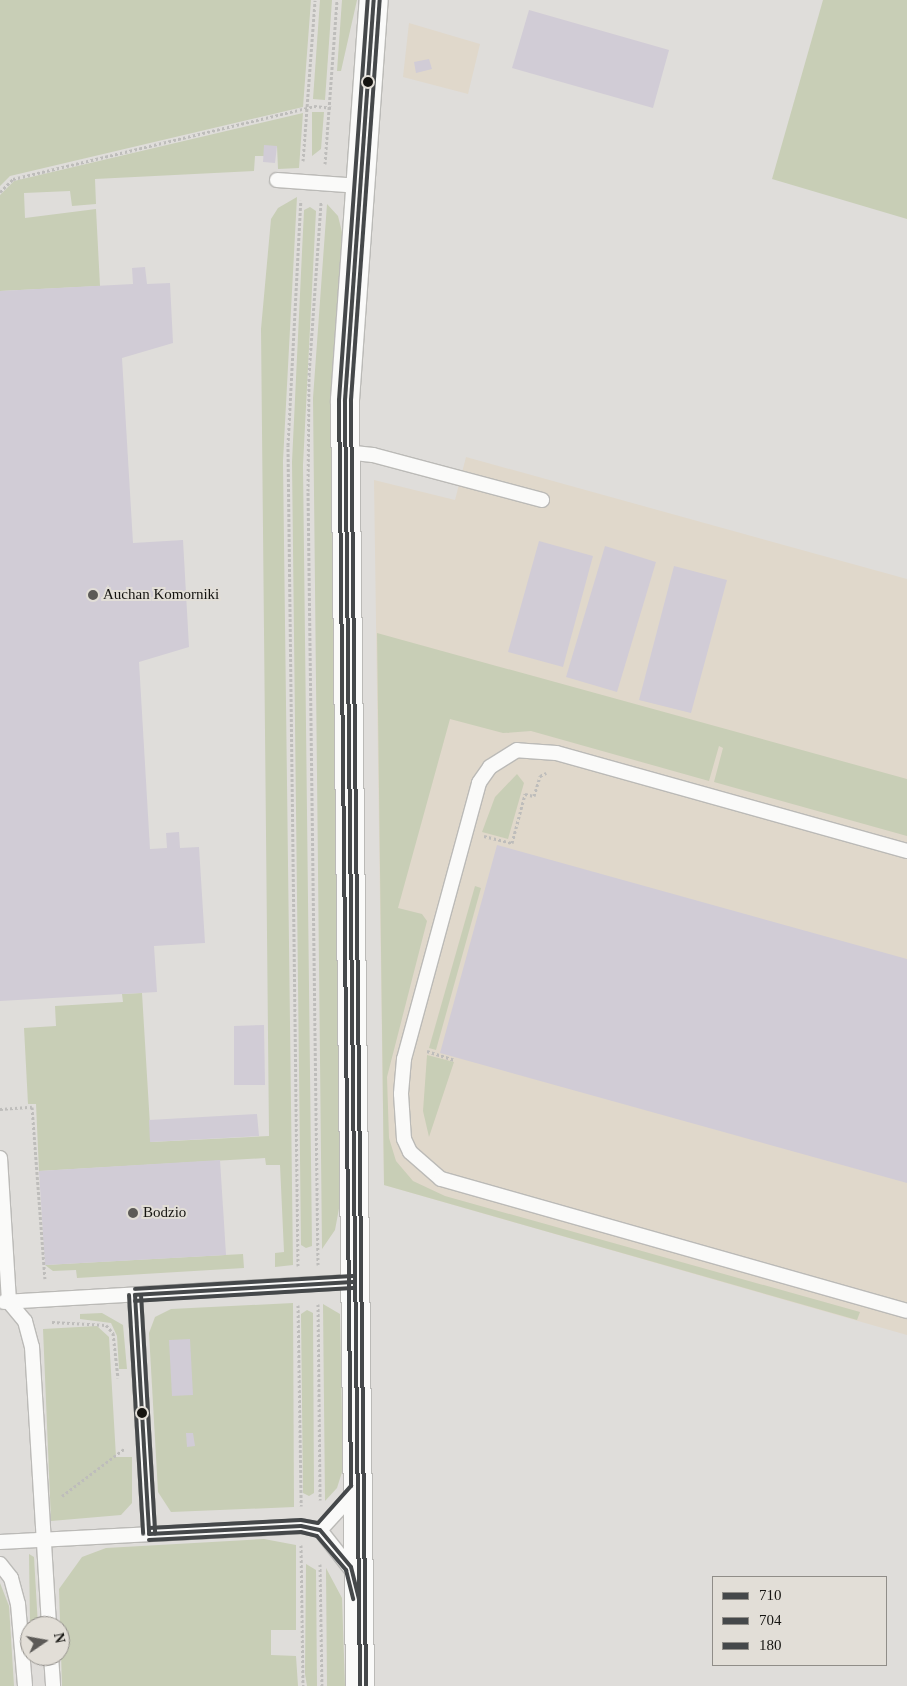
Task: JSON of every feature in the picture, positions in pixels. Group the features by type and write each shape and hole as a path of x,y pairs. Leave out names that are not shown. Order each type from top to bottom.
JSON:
{"street":[{"path":"360,1686 345,452 360,186 374,0"}],"lane":[{"path":"277,180 360,186"},
{"path":"345,452 373,455 542,500"},
{"path":"907,851 556,753 517,750 490,767 479,783 401,1078 404,1139 418,1163 441,1179 907,1311"},
{"path":"0,1158 4,1302 25,1321 32,1346 48,1616"},
{"path":"4,1302 355,1282"},
{"path":"135,1295 149,1534"},
{"path":"320,1530 357,1488"},
{"path":"0,1542 301,1526 320,1530 346,1560 358,1582"},
{"path":"0,1564 11,1578 18,1604 25,1686"},
{"path":"52,1666 53,1686"}],"path":[{"path":"303,1686 288,445 302,182 315,0"},
{"path":"322,1686 308,438 323,183 332,108 337,0"},
{"path":"0,192 13,180 307,108 332,108"},
{"path":"482,845 484,836 512,843 525,794 534,796 540,776 551,770"},
{"path":"423,1055 427,1041"},
{"path":"424,1050 455,1060"},
{"path":"0,1109 32,1107 48,1322 102,1323 110,1329 120,1382"},
{"path":"41,1511 124,1450 124,1441"}],"shaded area":[{"path":"409,23 480,44 468,94 403,77"},
{"path":"466,457 907,579 907,1335 384,1185 374,480 455,500"}],"green space":[{"path":"0,0 311,0 303,107 10,176 0,186"},
{"path":"320,0 332,0 325,100 313,99"},
{"path":"342,0 357,0 341,71 337,71"},
{"path":"823,0 907,0 907,219 772,179"},
{"path":"312,112 324,112 321,149 312,156"},
{"path":"303,113 299,168 278,169 277,146 264,156 255,156 254,171 95,179 96,204 72,206 70,191 24,193 25,218 96,209 100,286 0,291 0,195 14,181"},
{"path":"297,197 283,461 293,1265 275,1267 275,1253 284,1252 280,1165 266,1165 265,1158 39,1171 36,1104 28,1104 24,1028 56,1026 55,1006 123,1002 122,994 142,993 151,1142 269,1136 261,329 271,219 278,208"},
{"path":"327,204 338,216 342,232 331,464 340,1203 335,1230 322,1249 313,398"},
{"path":"310,207 316,211 303,465 312,1246 306,1248 301,1245 292,462 304,210"},
{"path":"377,633 907,779 907,836 714,782 723,748 719,746 709,781 531,731 503,733 450,719 398,908 422,914 427,921 387,1077 389,1138 396,1161 413,1181 445,1196 860,1312 857,1320 384,1185"},
{"path":"517,774 524,783 508,839 482,832 495,797"},
{"path":"475,886 481,888 436,1050 429,1048"},
{"path":"427,1055 454,1062 429,1137 423,1111"},
{"path":"243,1254 244,1268 77,1278 76,1270 53,1271 45,1265"},
{"path":"293,1303 294,1507 171,1512 158,1492 149,1333 155,1317 171,1309"},
{"path":"323,1304 340,1314 343,1469 337,1488 325,1501"},
{"path":"307,1310 313,1313 314,1493 309,1496 303,1493 301,1314"},
{"path":"102,1313 123,1325 127,1369 119,1369 117,1336 111,1323 80,1319 80,1314"},
{"path":"97,1326 109,1337 116,1457 132,1457 132,1503 121,1515 51,1521 43,1329"},
{"path":"264,1539 296,1545 296,1630 271,1630 271,1655 296,1656 298,1686 62,1686 61,1666 70,1666 70,1616 60,1616 59,1589 82,1557 106,1548"},
{"path":"29,1554 34,1557 37,1616 30,1616"},
{"path":"306,1564 316,1570 317,1686 307,1686 305,1674"},
{"path":"326,1568 342,1598 345,1686 327,1686"},
{"path":"0,1583 9,1606 14,1686 0,1686"}],"building":[{"path":"529,10 669,50 653,108 512,68"},
{"path":"429,59 432,69 416,73 414,62"},
{"path":"264,145 277,146 275,163 263,162"},
{"name":"Auchan Komorniki","path":"145,267 147,284 170,283 173,343 122,358 133,543 183,540 189,647 139,662 150,849 167,848 166,833 179,832 180,848 199,847 205,943 154,946 157,992 0,1001 0,291 133,284 132,268"},
{"path":"539,541 593,556 563,667 508,652"},
{"path":"605,546 656,562 617,692 566,677"},
{"path":"674,566 727,580 691,713 639,700"},
{"path":"497,845 907,959 907,1183 440,1053"},
{"path":"264,1025 265,1085 234,1085 234,1026"},
{"path":"257,1114 259,1136 150,1142 149,1120"},
{"name":"Bodzio","path":"220,1160 226,1255 45,1265 39,1171"},
{"path":"190,1339 193,1395 172,1396 169,1340"},
{"path":"186,1433 193,1433 195,1446 187,1447"}],"transit line":[{"name":"180","path":"149,1528 301,1520 318,1523 351,1486 339,400 368,0"},
{"name":"710","path":"360,1686 345,400 374,0"},
{"name":"704","path":"366,1686 351,400 380,0"},
{"name":"180","path":"135,1289 355,1276"},
{"name":"710","path":"135,1295 355,1282"},
{"name":"704","path":"135,1301 355,1288"},
{"name":"704","path":"129,1295 143,1534"},
{"name":"710","path":"135,1295 149,1534"},
{"name":"180","path":"141,1295 155,1534"},
{"name":"710","path":"149,1534 301,1526 320,1530 351,1567 359,1599"},
{"name":"704","path":"149,1540 301,1532 317,1536 346,1570 353,1599"}],"place":[{"name":"Auchan Komorniki","path":"93,595"},
{"name":"Bodzio","path":"133,1213"}]}
